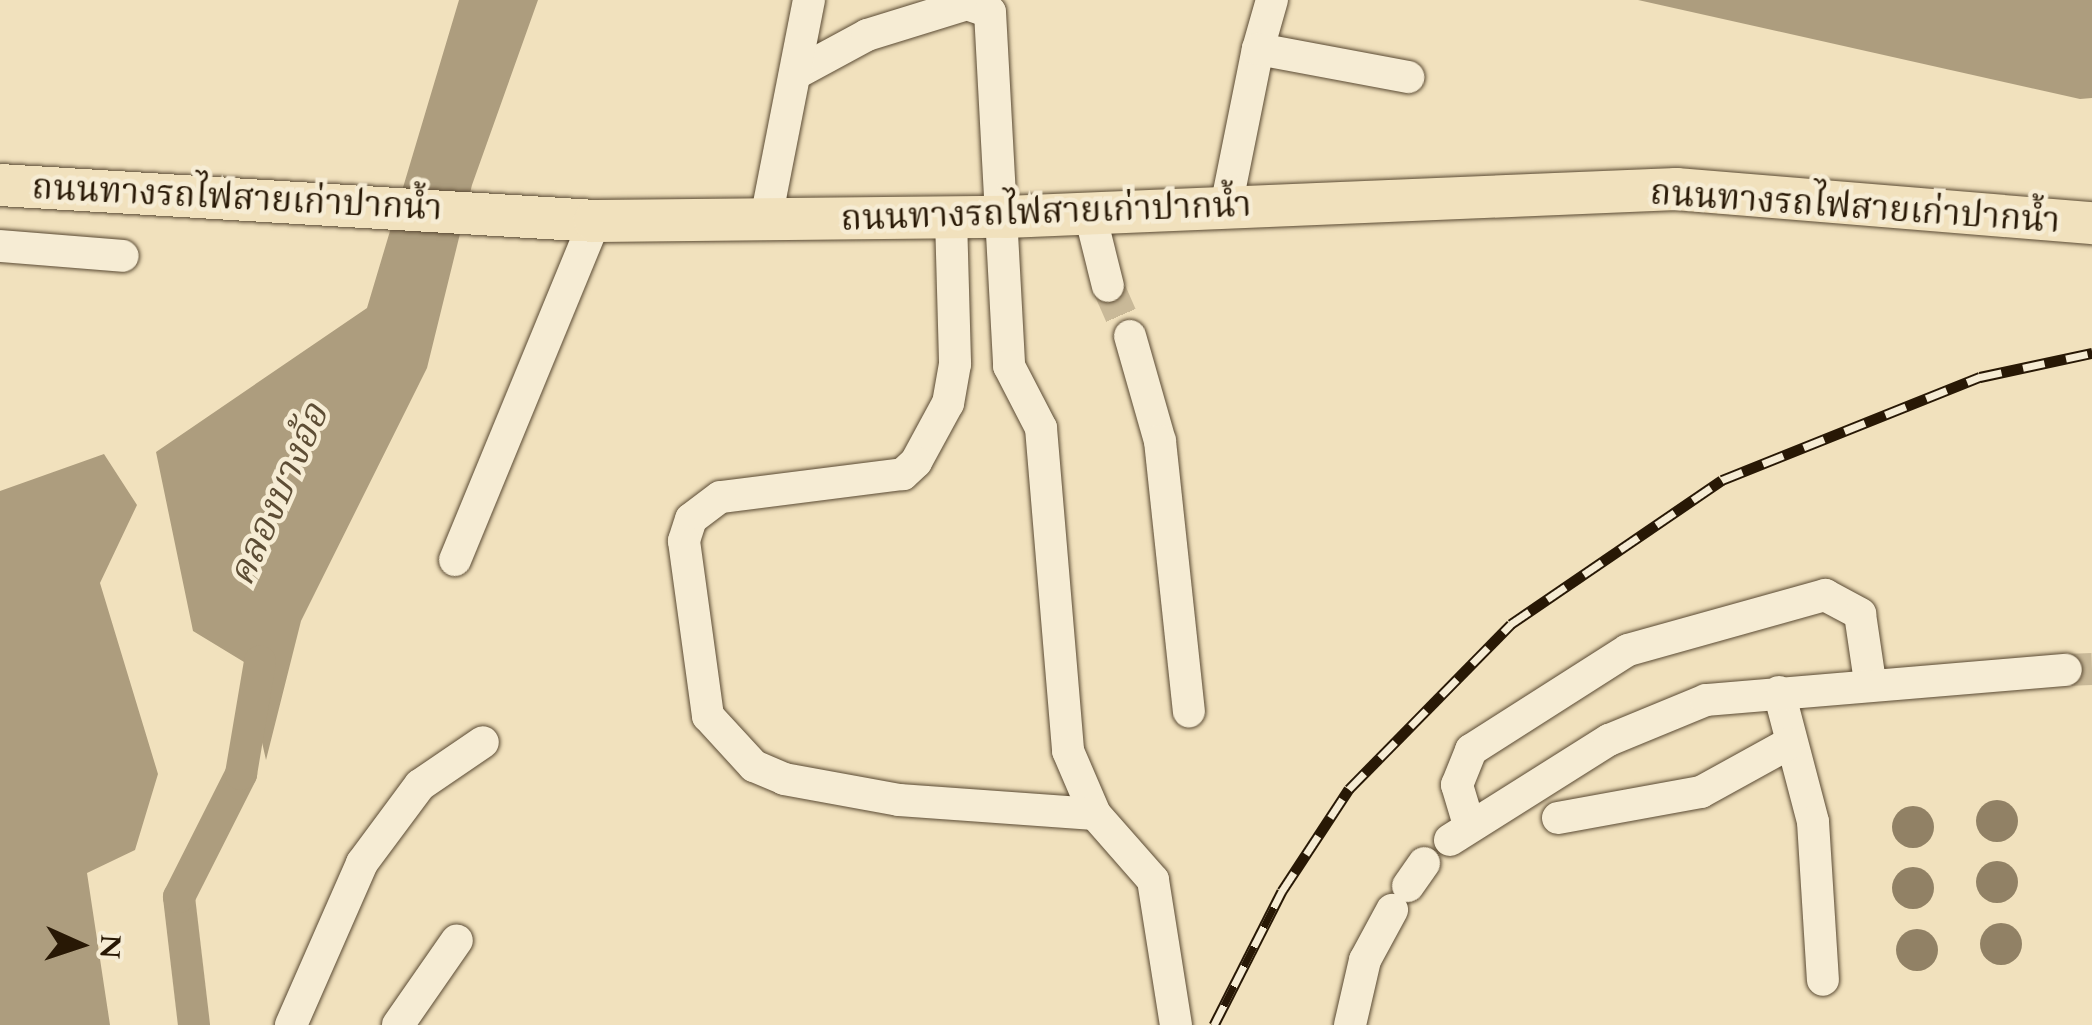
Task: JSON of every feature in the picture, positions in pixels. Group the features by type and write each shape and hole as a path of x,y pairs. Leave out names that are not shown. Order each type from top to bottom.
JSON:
{"main road":[{"name":"ถนนทางรถไฟสายเก่าปากน้ำ","path":"0,185 595,222 1006,217 1676,189 2092,223"}],"lane":[{"path":"1226,207 1258,49 1272,0"},
{"path":"766,219 804,2"},
{"path":"794,74 867,35 967,4 990,12 1006,217 1009,366 1041,428 1054,662 1068,752 1095,814 1153,880 1176,1025"},
{"path":"1258,49 1408,77"},
{"path":"1090,214 1108,286"},
{"path":"951,218 955,364 948,403 916,462 903,474 720,497 691,519 684,541 708,716 754,766 802,783 1095,814"},
{"path":"455,560 595,222"},
{"path":"0,246 124,256"},
{"path":"1130,336 1160,441 1190,712"},
{"path":"1870,682 1860,614 1826,596 1628,650 1471,750 1457,785 1460,832 1662,714 1779,692 1870,682 2066,670"},
{"path":"1779,692 1788,744 1813,822 1823,980"},
{"path":"291,1025 362,863 420,785 482,742"},
{"path":"1558,818 1701,792 1788,744"},
{"path":"1350,1025 1365,960 1408,886"},
{"path":"398,1025 458,940"}],"water":[{"path":"459,0 538,0 472,185 427,368 301,621 266,760 244,662 193,631 156,452 367,308"},
{"path":"1638,0 2092,0 2092,98 2080,99"},
{"path":"104,454 137,505 100,583 158,774 135,850 87,873 110,1025 0,1025 0,491"}],"building":[{"path":"1997,800 2012,806 2018,821 2012,836 1997,842 1982,836 1976,821 1982,806"},
{"path":"1913,806 1928,812 1934,827 1928,842 1913,848 1898,842 1892,827 1898,812"},
{"path":"1997,861 2012,867 2018,882 2012,897 1997,903 1982,897 1976,882 1982,867"},
{"path":"1913,867 1928,873 1934,888 1928,903 1913,909 1898,903 1892,888 1898,873"},
{"path":"2001,923 2016,929 2022,944 2016,959 2001,965 1986,959 1980,944 1986,929"},
{"path":"1917,929 1932,935 1938,950 1932,965 1917,971 1902,965 1896,950 1902,935"}],"waterway":[{"name":"คลองบางอ้อ","path":"194,1025 179,897 241,774 260,662"}],"tunnel":[{"path":"1108,286 1130,336"},
{"path":"2066,670 2092,669"}],"railway":[{"path":"1214,1025 1282,891 1349,789 1511,624 1722,480 1980,377 2092,353"}]}
